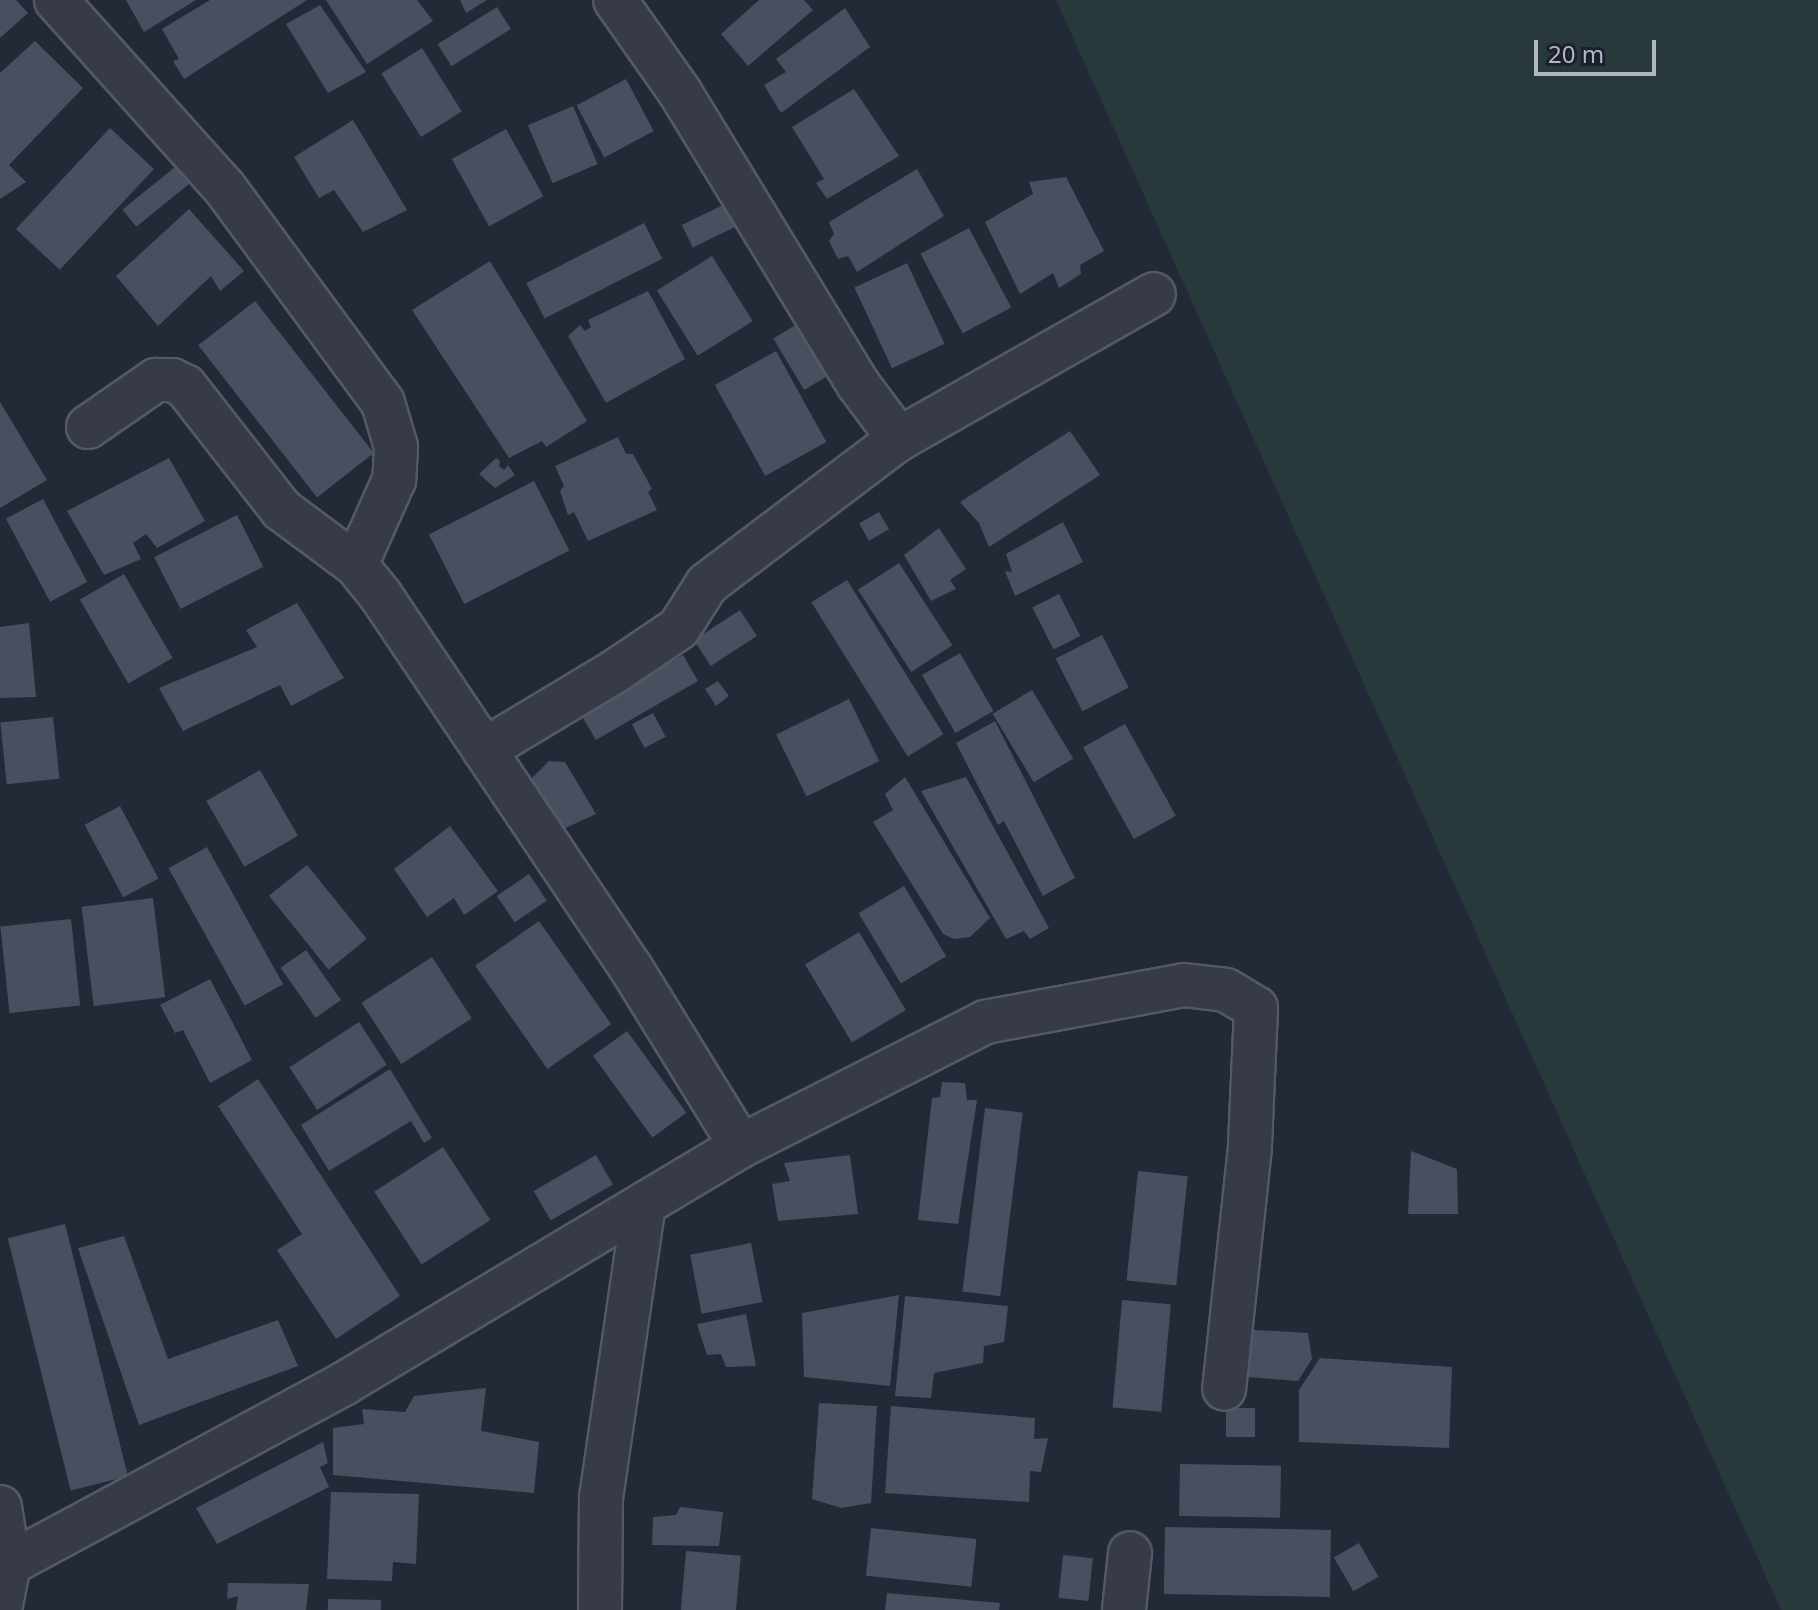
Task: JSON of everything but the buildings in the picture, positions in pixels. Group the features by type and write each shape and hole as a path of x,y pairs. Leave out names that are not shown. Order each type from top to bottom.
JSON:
{"street":[{"path":"56,0 224,187 383,403 396,447 394,480 356,565"},
{"path":"615,0 679,91 858,384 899,439"},
{"path":"484,750 614,672 679,628 707,584 899,439 1154,294"},
{"path":"88,427 156,380 172,380 185,386 282,510 356,565 381,596 631,968 741,1146"},
{"path":"0,1507 3,1594 345,1383 741,1146 985,1022 1184,985 1226,990 1256,1008 1250,1147 1224,1389"},
{"path":"600,1610 601,1498 644,1204"},
{"path":"1124,1610 1130,1553"}],"shaded area":[{"path":"1056,0 1818,0 1818,1610 1781,1610"}]}
